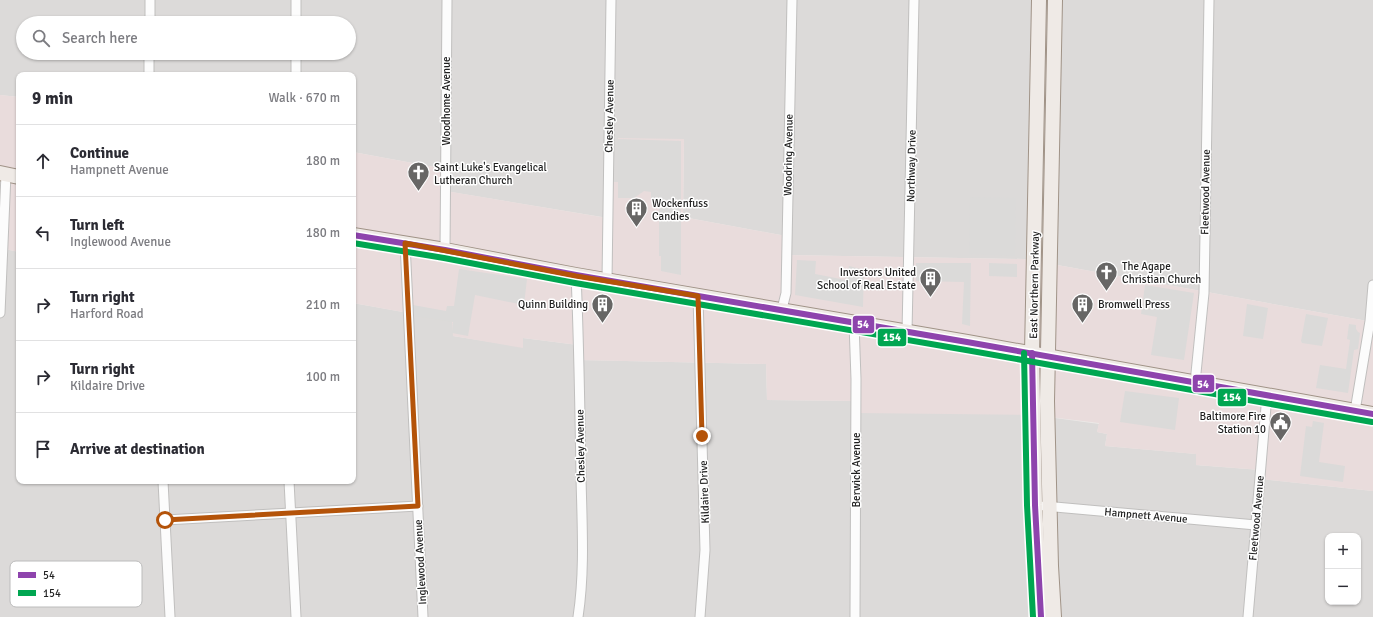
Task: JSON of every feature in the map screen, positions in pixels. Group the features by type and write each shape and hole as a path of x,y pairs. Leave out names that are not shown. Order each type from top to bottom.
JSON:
{"main road":[{"name":"East Northern Parkway","path":"1039,0 1032,353 1035,505 1041,617"},
{"name":"East Northern Parkway","path":"1054,617 1049,507 1047,356 1055,0"},
{"path":"1037,113 1052,113"},
{"path":"356,235 445,250 576,276 607,280 1032,353 1373,414"}],"street":[{"path":"150,0 150,16"},
{"path":"296,0 296,16"},
{"name":"Woodhome Avenue","path":"445,250 447,0"},
{"name":"Chesley Avenue","path":"607,280 611,0"},
{"name":"Woodring Avenue","path":"782,310 786,293 792,0"},
{"name":"Northway Drive","path":"907,332 914,0"},
{"name":"Fleetwood Avenue","path":"1195,383 1204,293 1209,0"},
{"path":"149,60 149,72"},
{"path":"296,60 296,72"},
{"path":"0,313 8,175"},
{"name":"Inglewood Avenue","path":"405,243 423,617"},
{"name":"Chesley Avenue","path":"576,276 582,543 582,579 578,617"},
{"path":"1355,411 1370,321 1373,286"},
{"name":"Kildaire Drive","path":"698,296 705,550 700,617"},
{"name":"Berwick Avenue","path":"854,323 856,379 856,617"},
{"name":"Fleetwood Avenue","path":"1248,617 1268,395"},
{"path":"163,484 170,617"},
{"path":"289,484 296,617"},
{"name":"Hampnett Avenue","path":"1035,505 1256,525"},
{"path":"165,520 418,506"}],"shaded area":[{"path":"0,0 1373,0 1373,322 1024,259 786,255 786,236 683,217 684,139 618,182 609,182 608,218 445,191 445,169 356,153 356,72 16,72 16,97 0,95"},
{"path":"0,95 16,97 16,251 0,248"},
{"path":"618,138 684,139 683,217 786,236 786,255 1024,259 1373,322 1373,491 1260,479 1261,470 1196,465 1196,454 1105,446 1107,434 1097,432 1099,423 1033,415 857,413 857,401 767,400 766,364 578,360 578,345 523,338 523,348 453,336 452,321 356,304 356,153 445,169 446,191 607,218 608,182 618,182"},
{"path":"618,139 681,141 681,275 661,271 661,256 659,256 659,199 651,199 651,192 644,191 634,198 618,198"},
{"path":"970,197 1016,198 1015,256 969,254"},
{"path":"0,248 16,251 16,484 356,484 356,304 453,321 453,336 523,347 523,338 578,345 579,360 766,364 767,400 857,401 1033,415 1099,424 1097,432 1107,434 1105,446 1197,454 1196,465 1261,470 1261,479 1373,491 1373,617 0,617"},
{"path":"797,260 816,261 815,274 846,280 849,266 864,270 863,307 795,295"},
{"path":"916,263 971,263 970,326 962,324 964,282 916,281"},
{"path":"989,263 1017,264 1017,277 989,276"},
{"path":"459,269 527,279 524,305 475,295 468,336 452,333 453,322 414,316 413,305 446,311 447,306 454,306"},
{"path":"1145,285 1194,293 1184,360 1151,355 1157,317 1141,314"},
{"path":"1247,304 1268,308 1263,339 1243,336"},
{"path":"1306,314 1328,318 1322,346 1302,343 1301,341"},
{"path":"1349,324 1356,325 1356,329 1360,333 1358,349 1354,350 1348,393 1316,388 1320,365 1346,369 1350,340 1347,339"},
{"path":"1125,391 1179,398 1175,430 1120,422"},
{"path":"1313,421 1324,423 1319,462 1345,466 1343,482 1300,476 1306,426 1312,427"}],"transit line":[{"name":"54","path":"356,235 1373,414"},
{"name":"154","path":"356,243 1372,422"},
{"name":"154","path":"1024,353 1027,505 1033,617"},
{"name":"54","path":"1032,353 1035,505 1041,617"}],"place":[{"name":"Saint Luke's Evangelical Lutheran Church","path":"419,192"},
{"name":"Wockenfuss Candies","path":"637,228"},
{"name":"The Agape Christian Church","path":"1107,292"},
{"name":"Investors United School of Real Estate","path":"931,298"},
{"name":"Quinn Building","path":"603,324"},
{"name":"Bromwell Press","path":"1082,324"},
{"name":"Baltimore Fire Station 10","path":"1281,442"}],"route":[{"path":"165,520 418,506 405,243 576,276 698,296 702,436"}]}
